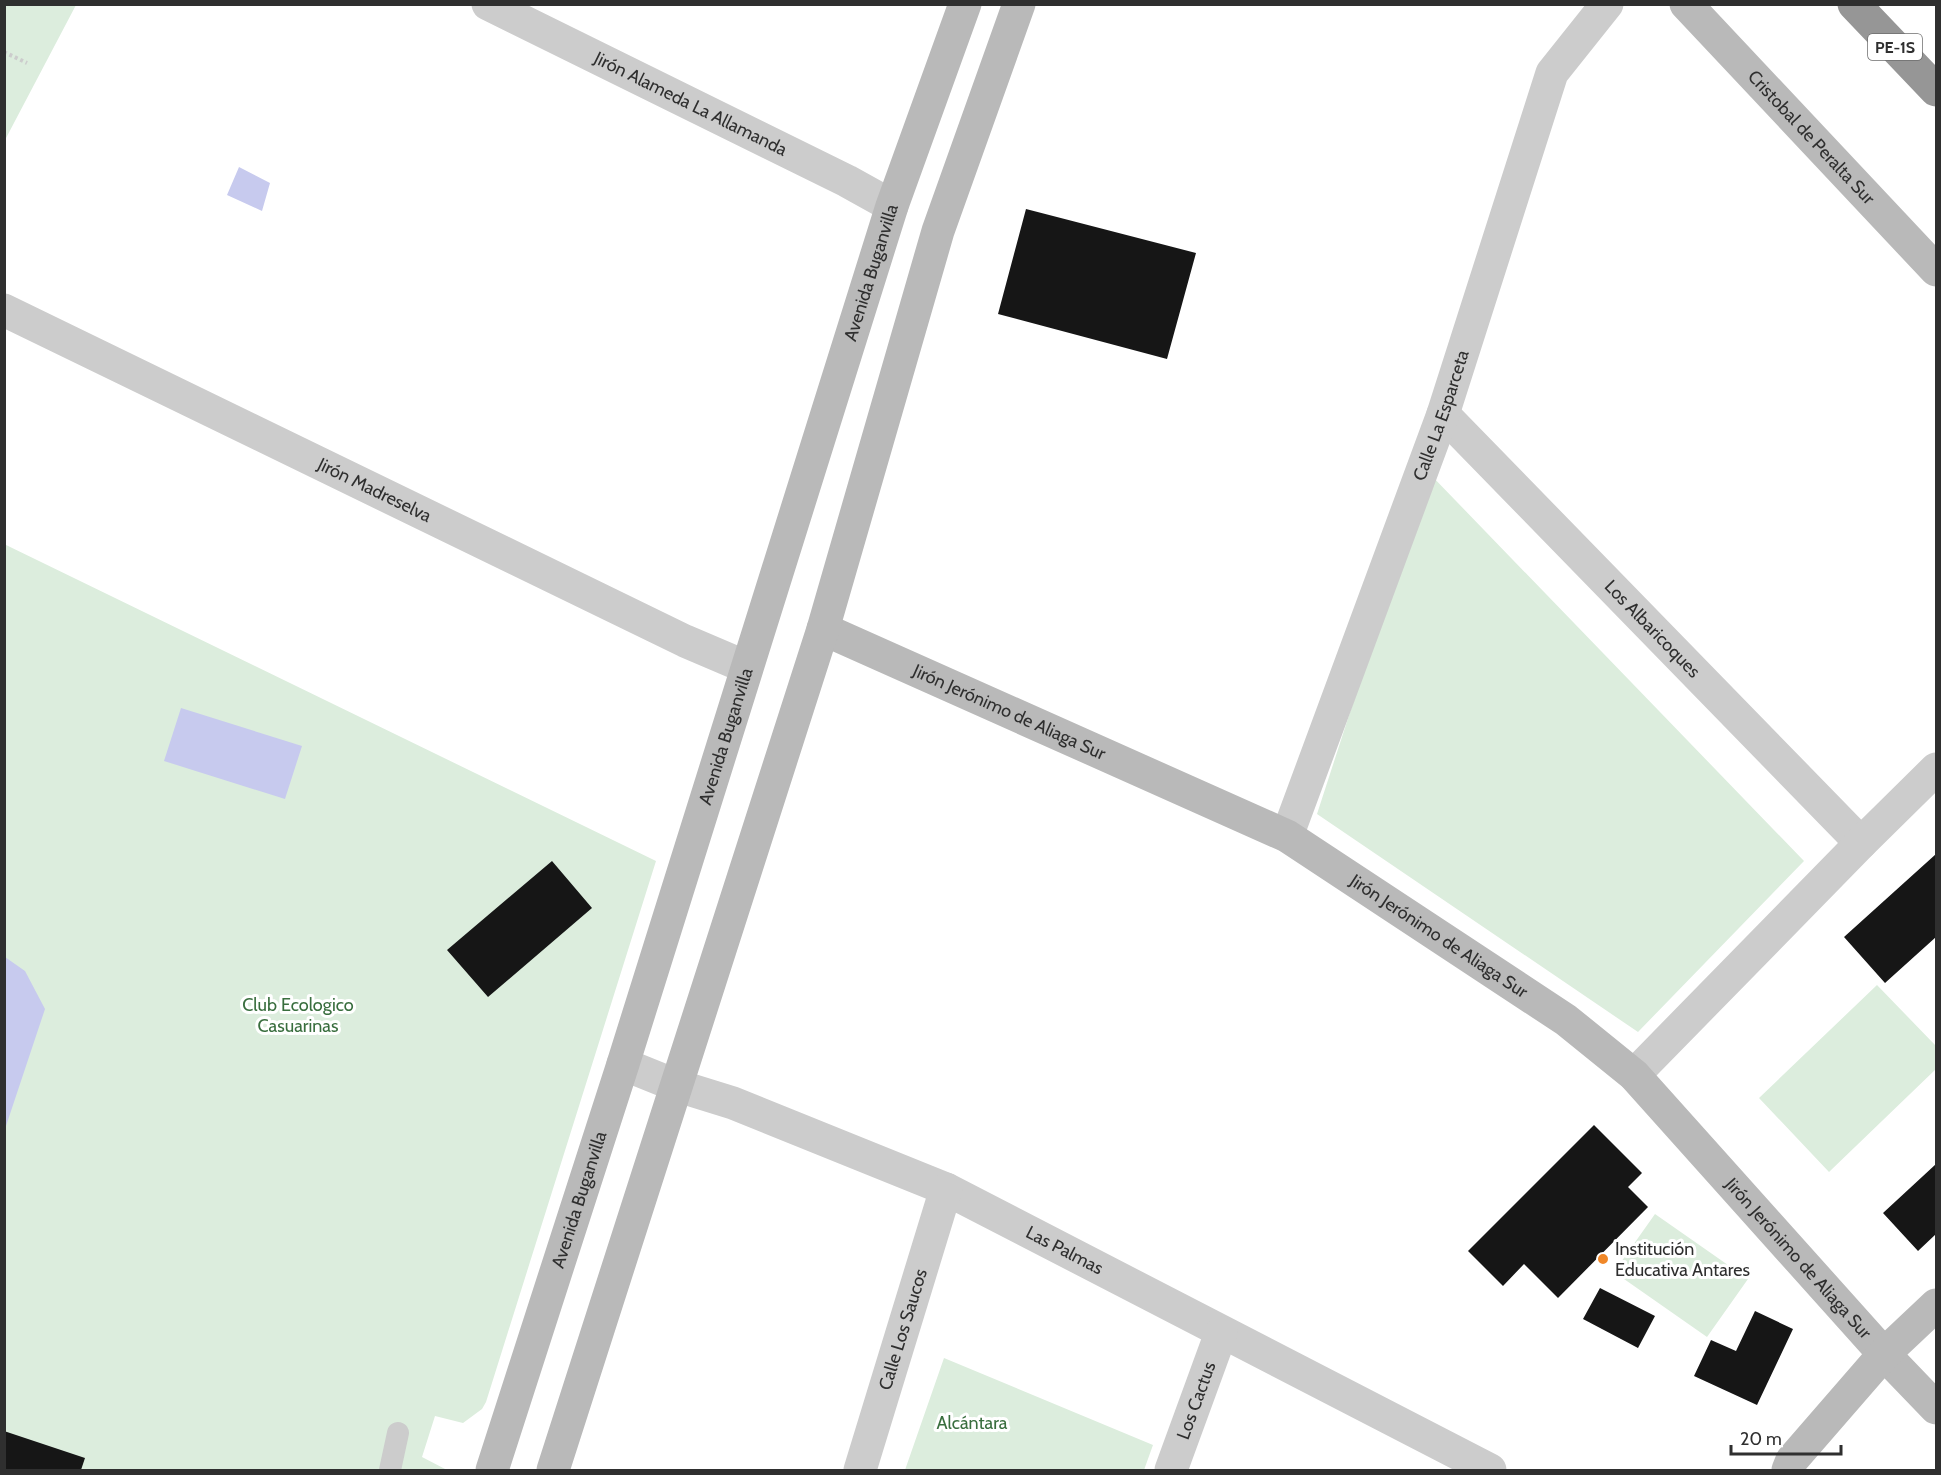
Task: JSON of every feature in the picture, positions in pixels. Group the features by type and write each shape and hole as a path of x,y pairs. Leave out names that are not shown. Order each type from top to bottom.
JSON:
{"highway":[{"name":"PE-1S","path":"1854,4 1936,90"}],"street":[{"name":"Jirón Alameda La Allamanda","path":"488,4 837,176 892,206"},
{"name":"Avenida Buganvilla","path":"492,1470 623,1064 892,206 965,4"},
{"path":"553,1470 823,629 938,231 1019,4"},
{"name":"Calle La Esparceta","path":"1287,836 1443,414 1552,74 1607,4"},
{"name":"Cristobal de Peralta Sur","path":"1686,4 1936,270"},
{"name":"Jirón Madreselva","path":"4,310 685,641 746,667"},
{"name":"Los Albaricoques","path":"1443,414 1861,843"},
{"name":"Jirón Jerónimo de Aliaga Sur","path":"823,629 1287,836 1566,1020 1634,1076 1884,1354 1936,1408"},
{"path":"1634,1076 1936,769"},
{"name":"Las Palmas","path":"623,1064 675,1085 733,1103 946,1189 1490,1470"},
{"name":"Calle Los Saucos","path":"860,1470 946,1189"},
{"path":"1788,1470 1792,1460 1884,1354 1936,1305"},
{"name":"Los Cactus","path":"1171,1470 1221,1333"}],"lane":[{"path":"390,1470 398,1433"}],"path":[{"path":"4,52 27,63"}],"green space":[{"path":"4,5 76,5 5,140"},
{"path":"1428,472 1804,861 1638,1032 1317,814"},
{"name":"Club Ecologico Casuarinas","path":"4,544 656,861 486,1402 482,1409 463,1423 435,1416 422,1457 447,1470 5,1470"},
{"path":"1877,985 1936,1046 1936,1069 1829,1172 1759,1098"},
{"path":"1655,1214 1748,1279 1707,1337 1614,1272"},
{"name":"Alcántara","path":"944,1358 1153,1445 1144,1470 905,1470"}],"water":[{"path":"239,167 270,183 262,211 227,195"},
{"path":"181,708 302,746 285,799 164,761"},
{"path":"5,957 25,971 45,1009 5,1129"}],"building":[{"path":"1026,209 1196,253 1167,359 998,314"},
{"path":"1936,854 1936,937 1885,983 1844,937"},
{"path":"552,861 592,908 488,997 447,950"},
{"path":"1594,1125 1642,1173 1628,1187 1648,1207 1558,1298 1524,1264 1503,1286 1468,1251"},
{"path":"1936,1164 1936,1234 1918,1251 1883,1213"},
{"path":"1600,1288 1655,1316 1638,1348 1583,1319"},
{"path":"1755,1311 1793,1329 1757,1405 1694,1376 1711,1340 1736,1351"},
{"path":"4,1431 85,1458 81,1470 4,1470"}],"place":[{"name":"Institución Educativa Antares","path":"1603,1259"}]}
